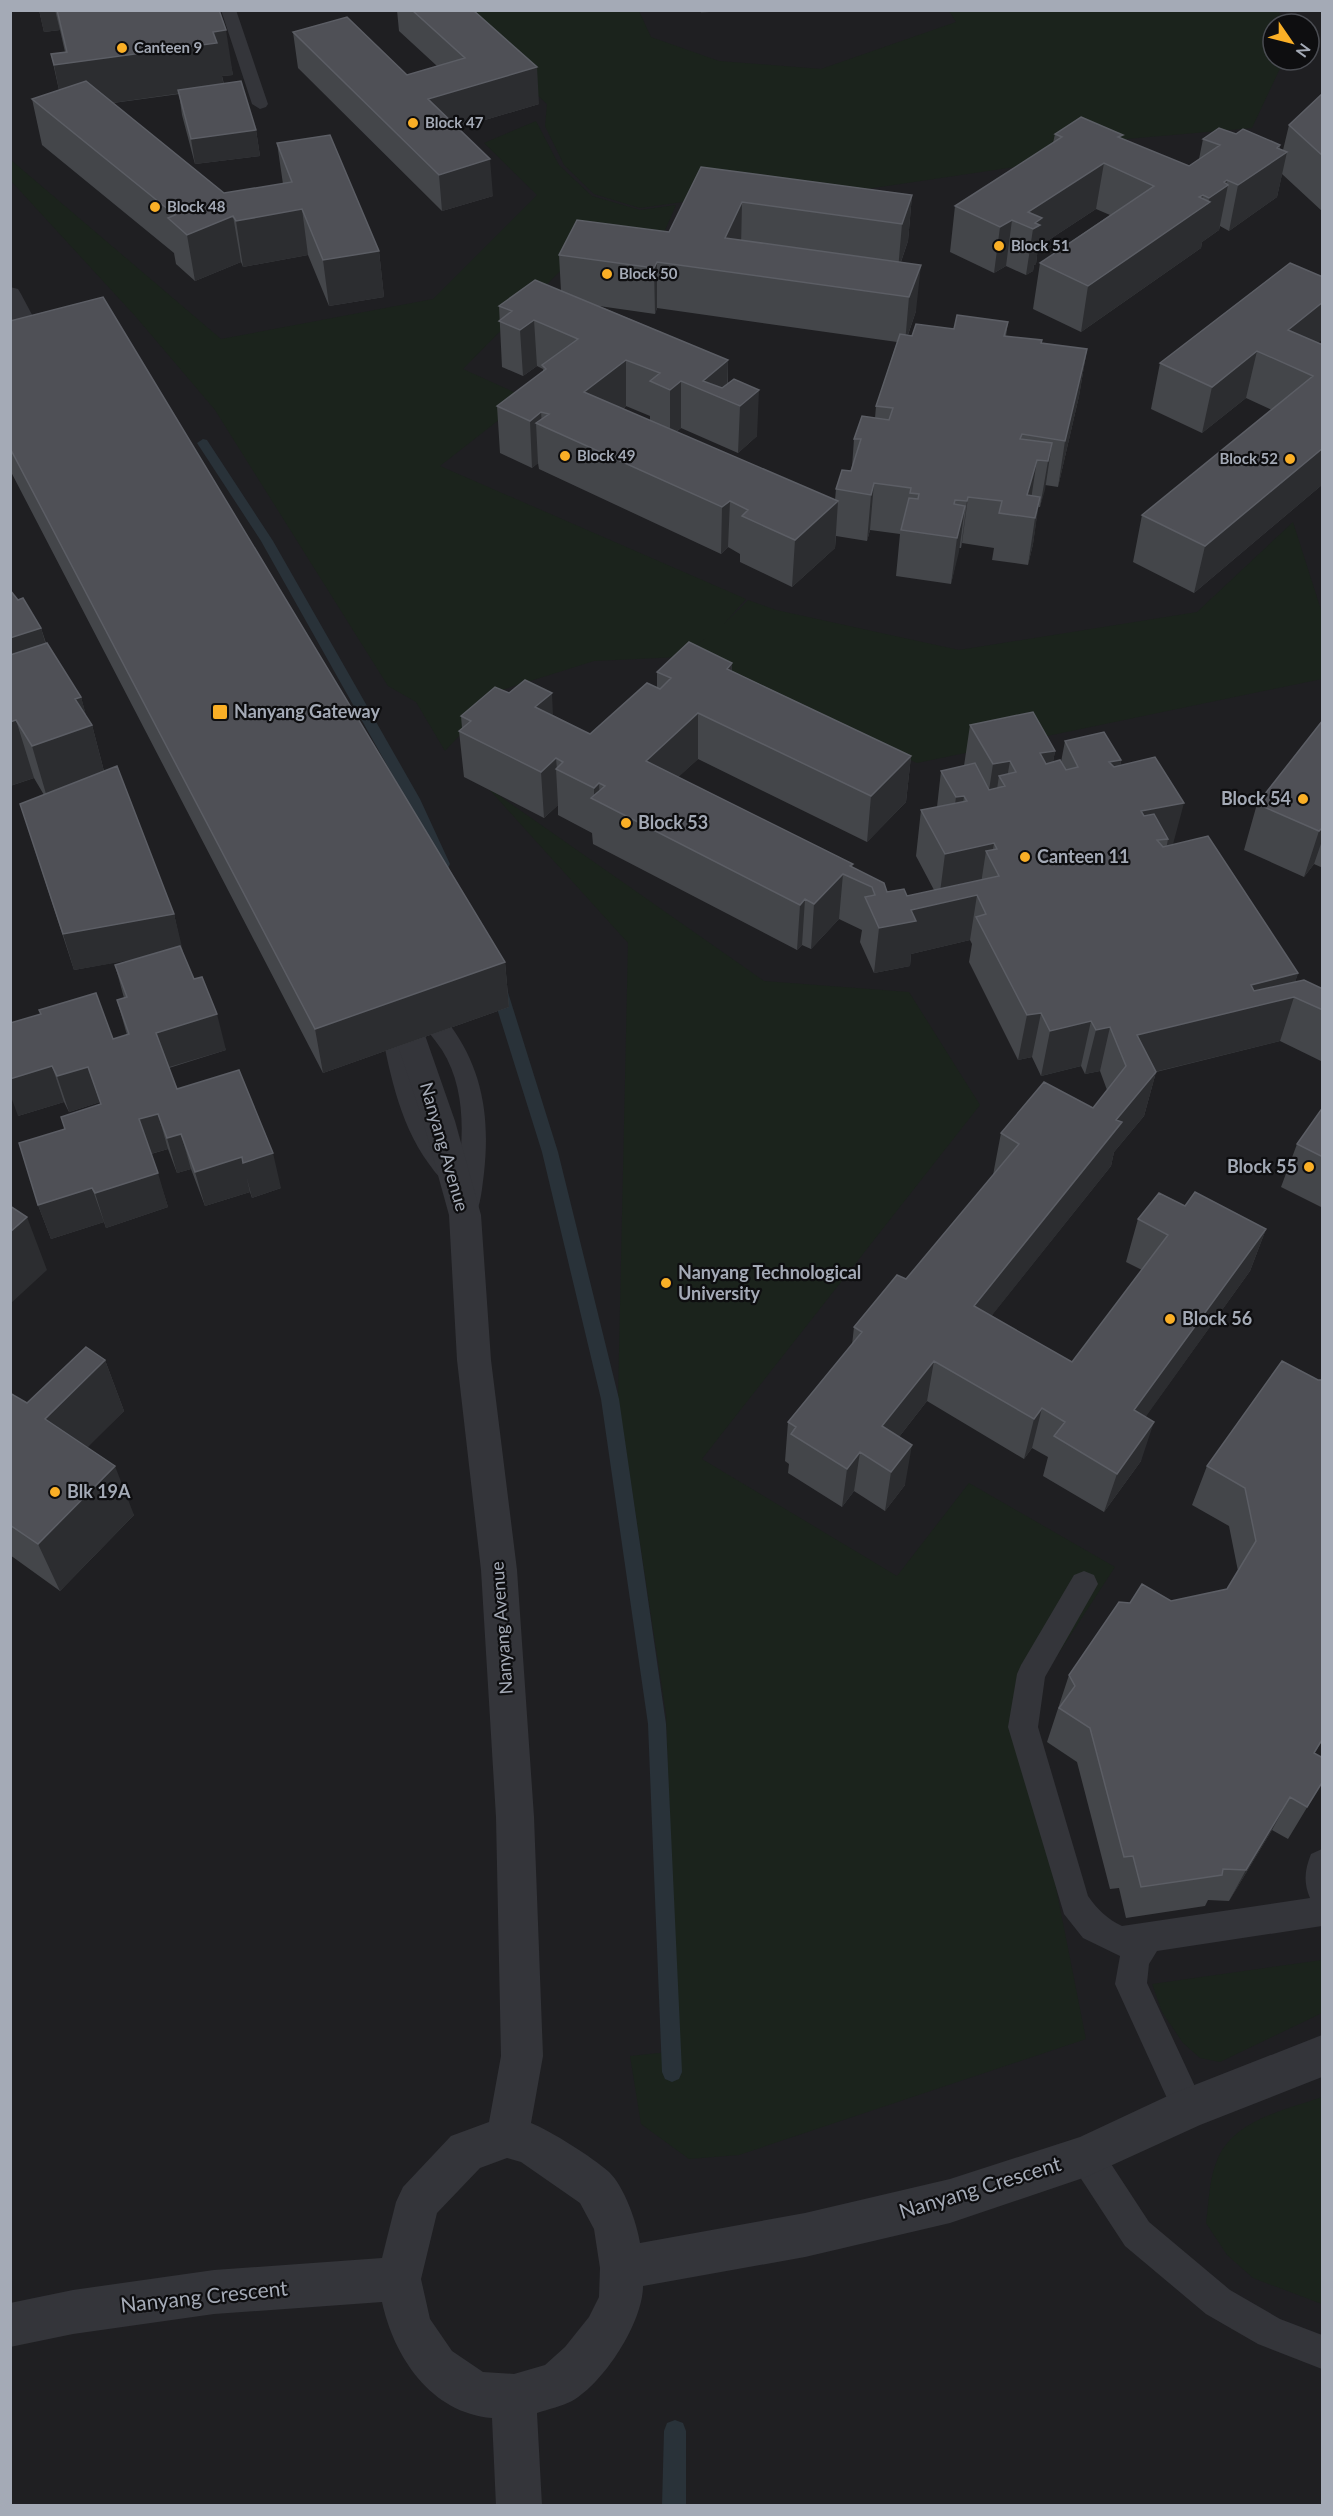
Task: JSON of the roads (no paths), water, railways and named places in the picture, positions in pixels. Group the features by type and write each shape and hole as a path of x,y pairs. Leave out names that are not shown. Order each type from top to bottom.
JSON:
{"street":[{"path":"10,294 53,379"},
{"name":"Nanyang Avenue","path":"391,977 439,1122 465,1215 474,1360 499,1570 515,1817 522,2056 507,2137"},
{"name":"Nanyang Crescent","path":"622,2268 805,2235 928,2206 1010,2183 1086,2156 1189,2108 1323,2056"},
{"path":"507,2137 531,2144 594,2188 615,2223 622,2268 621,2300 605,2333 581,2363 558,2384 514,2397 476,2394 436,2367 410,2328 399,2279 418,2202 466,2151 507,2137"},
{"name":"Nanyang Crescent","path":"10,2325 73,2312 214,2292 399,2279"},
{"path":"514,2397 519,2505"}],"lane":[{"path":"228,10 261,104"},
{"path":"1084,1584 1031,1674 1023,1727 1075,1903 1086,1920 1101,1934 1122,1941 1323,1911"},
{"path":"1323,1864 1320,1873 1323,1890"},
{"path":"1147,1939 1134,1959 1131,1984 1189,2108"},
{"path":"1086,2156 1137,2234 1218,2302 1270,2332 1323,2352"}],"waterway":[{"path":"203,443 267,541 413,799 443,864"},
{"path":"498,986 550,1152 610,1399 657,1724 672,2072"},
{"path":"674,2506 675,2431"}],"place":[{"name":"Canteen 9","path":"122,48"},
{"name":"Block 47","path":"413,123"},
{"name":"Block 48","path":"155,207"},
{"name":"Block 51","path":"999,246"},
{"name":"Block 50","path":"607,274"},
{"name":"Block 49","path":"565,456"},
{"name":"Block 52","path":"1290,459"},
{"name":"Nanyang Gateway","path":"220,712"},
{"name":"Block 54","path":"1303,799"},
{"name":"Block 53","path":"626,823"},
{"name":"Canteen 11","path":"1025,857"},
{"name":"Block 55","path":"1309,1167"},
{"name":"Nanyang Technological University","path":"666,1283"},
{"name":"Block 56","path":"1170,1319"},
{"name":"Blk 19A","path":"55,1492"}]}
